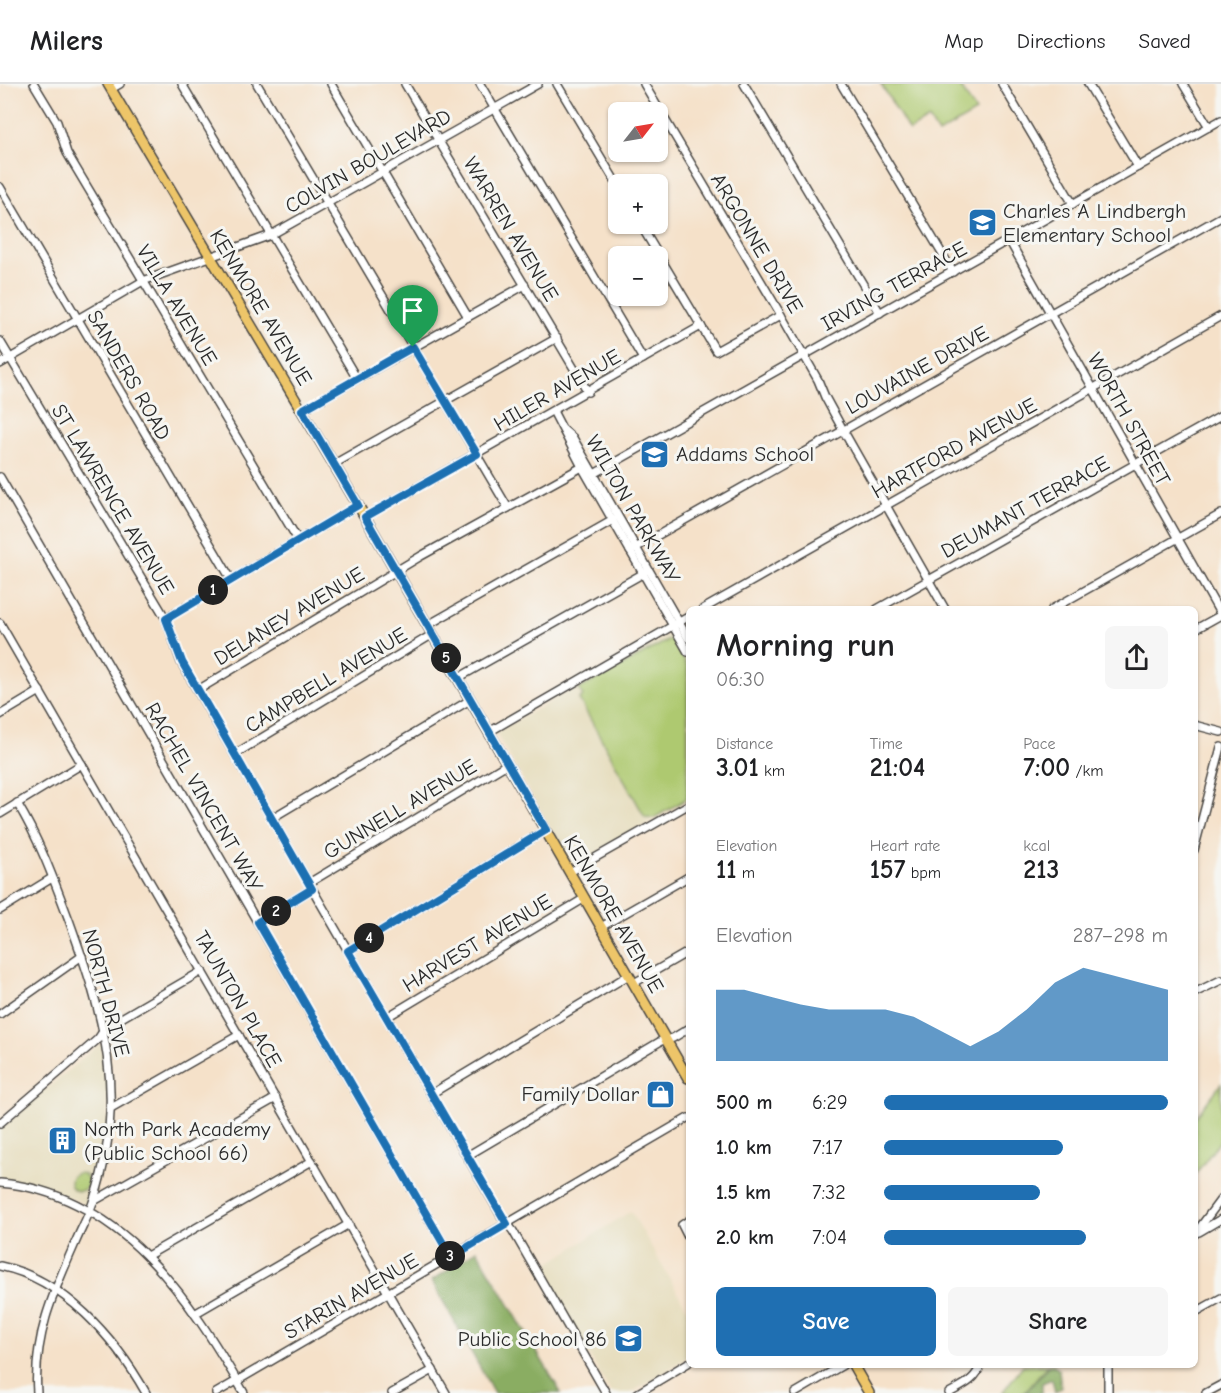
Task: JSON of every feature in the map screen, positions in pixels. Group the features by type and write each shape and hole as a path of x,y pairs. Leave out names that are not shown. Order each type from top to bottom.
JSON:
{"main road":[{"name":"KENMORE AVENUE","path":"113,86 428,625 686,1075"},
{"path":"855,1368 869,1393"}],"street":[{"name":"VILLA AVENUE","path":"34,84 57,122 67,153 298,540"},
{"path":"182,84 357,379"},
{"path":"257,84 508,508"},
{"path":"331,84 468,316"},
{"name":"WARREN AVENUE","path":"405,84 588,392"},
{"path":"480,84 643,359"},
{"name":"COLVIN BOULEVARD","path":"0,364 143,281 210,255 272,235 538,84"},
{"path":"557,84 611,174"},
{"name":"ARGONNE DRIVE","path":"644,84 782,315 843,430 943,606"},
{"path":"744,84 880,313"},
{"path":"841,84 952,272"},
{"path":"1002,84 1073,204"},
{"path":"1088,84 1138,167"},
{"path":"1184,84 1209,127"},
{"name":"IRVING TERRACE","path":"594,474 1221,120"},
{"name":"SANDERS ROAD","path":"0,187 231,579"},
{"name":"LOUVAINE DRIVE","path":"633,549 1221,217"},
{"path":"646,234 716,351 782,315"},
{"name":"WORTH STREET","path":"1009,240 1221,615"},
{"path":"302,410 525,285"},
{"name":"HARTFORD AVENUE","path":"708,606 1221,316"},
{"name":"HILER AVENUE","path":"365,517 701,326"},
{"path":"334,464 557,338"},
{"name":"ST LAWRENCE AVENUE","path":"0,341 166,619 179,656 198,690 606,1393"},
{"name":"WILTON PARKWAY","path":"553,411 612,521 633,549 676,624 686,647"},
{"name":"DEUMANT TERRACE","path":"882,606 1221,416"},
{"name":"WILTON PARKWAY","path":"564,430 573,438 619,517 633,549"},
{"path":"582,467 594,474"},
{"name":"DELANEY AVENUE","path":"198,690 396,571 582,467"},
{"name":"RACHEL VINCENT WAY","path":"0,477 451,1257"},
{"path":"166,619 358,505"},
{"path":"1057,606 1221,514"},
{"path":"428,625 619,517"},
{"path":"458,678 646,571"},
{"path":"1198,628 1221,615"},
{"path":"489,732 686,618"},
{"name":"TAUNTON PLACE","path":"0,623 446,1393"},
{"name":"WILTON PARKWAY","path":"676,624 686,636"},
{"name":"CAMPBELL AVENUE","path":"235,754 433,634"},
{"path":"0,715 40,692"},
{"path":"272,818 470,700"},
{"path":"1198,726 1221,732"},
{"path":"1198,824 1217,777 1221,747"},
{"name":"GUNNELL AVENUE","path":"258,922 311,886 507,764"},
{"path":"0,814 82,765"},
{"name":"NORTH DRIVE","path":"17,803 52,878 82,956 103,1030 110,1069 111,1108 105,1156 90,1212"},
{"path":"570,873 686,806"},
{"path":"348,951 546,830"},
{"path":"0,910 52,878"},
{"path":"601,927 686,879"},
{"name":"HARVEST AVENUE","path":"387,1017 585,898"},
{"path":"431,1094 632,979 686,953"},
{"path":"0,1014 82,956"},
{"path":"0,1124 98,1040 106,1027 202,971"},
{"path":"1198,991 1221,980"},
{"path":"467,1156 686,1030"},
{"path":"111,1108 239,1035"},
{"path":"94,1201 276,1098"},
{"name":"STARIN AVENUE","path":"216,1393 686,1119"},
{"path":"147,1256 312,1161"},
{"path":"0,1183 51,1193 90,1212 112,1226 147,1256 174,1284 196,1313 244,1393"},
{"path":"1198,1229 1221,1198"},
{"path":"37,1393 40,1333 55,1290 90,1212"},
{"path":"1198,1232 1221,1219"},
{"path":"196,1313 349,1224"},
{"path":"0,1266 33,1276 55,1290 88,1317 131,1368 146,1393"},
{"path":"1198,1311 1221,1298"},
{"path":"638,1393 686,1364"},
{"path":"795,1393 838,1368"},
{"path":"949,1393 974,1378 980,1368"},
{"path":"1108,1368 1108,1393"},
{"path":"392,1393 433,1370"},
{"path":"1206,1393 1221,1385"}],"shaded area":[{"path":"668,635 675,637 686,656 686,801 576,864 572,864 544,818 497,734 500,730"},
{"path":"101,1043 108,1086 106,1139 95,1188 88,1205 52,1191 0,1179 0,1128"},
{"path":"631,1211 686,1307 686,1358 631,1393 611,1393 540,1269"}],"green space":[{"path":"881,84 959,84 976,112 938,134 929,119 909,131"},
{"path":"672,638 686,664 686,799 654,818 645,817 579,699 583,696 579,689"},
{"path":"1221,1084 1221,1140 1198,1171 1198,1114"},
{"path":"79,1173 85,1176 88,1182 85,1188 79,1191 73,1188 70,1182 73,1176"},
{"path":"477,1250 561,1393 494,1393 432,1281"},
{"path":"1021,1368 1045,1368 1024,1393 1002,1393"},
{"path":"1046,1368 1059,1370 1061,1388 1055,1392 1052,1379 1042,1383 1042,1393 1025,1393"}],"place":[{"name":"Charles A Lindbergh Elementary School","path":"982,223"},
{"name":"Addams School","path":"655,454"},
{"name":"Family Dollar","path":"660,1094"},
{"name":"North Park Academy (Public School 66)","path":"63,1141"},
{"name":"Public School 86","path":"628,1339"}],"route":[{"path":"413,347 477,454 365,517 546,830 348,951 507,1224 451,1257 258,922 312,889 182,662 166,619 358,505 302,410 413,347"}]}
